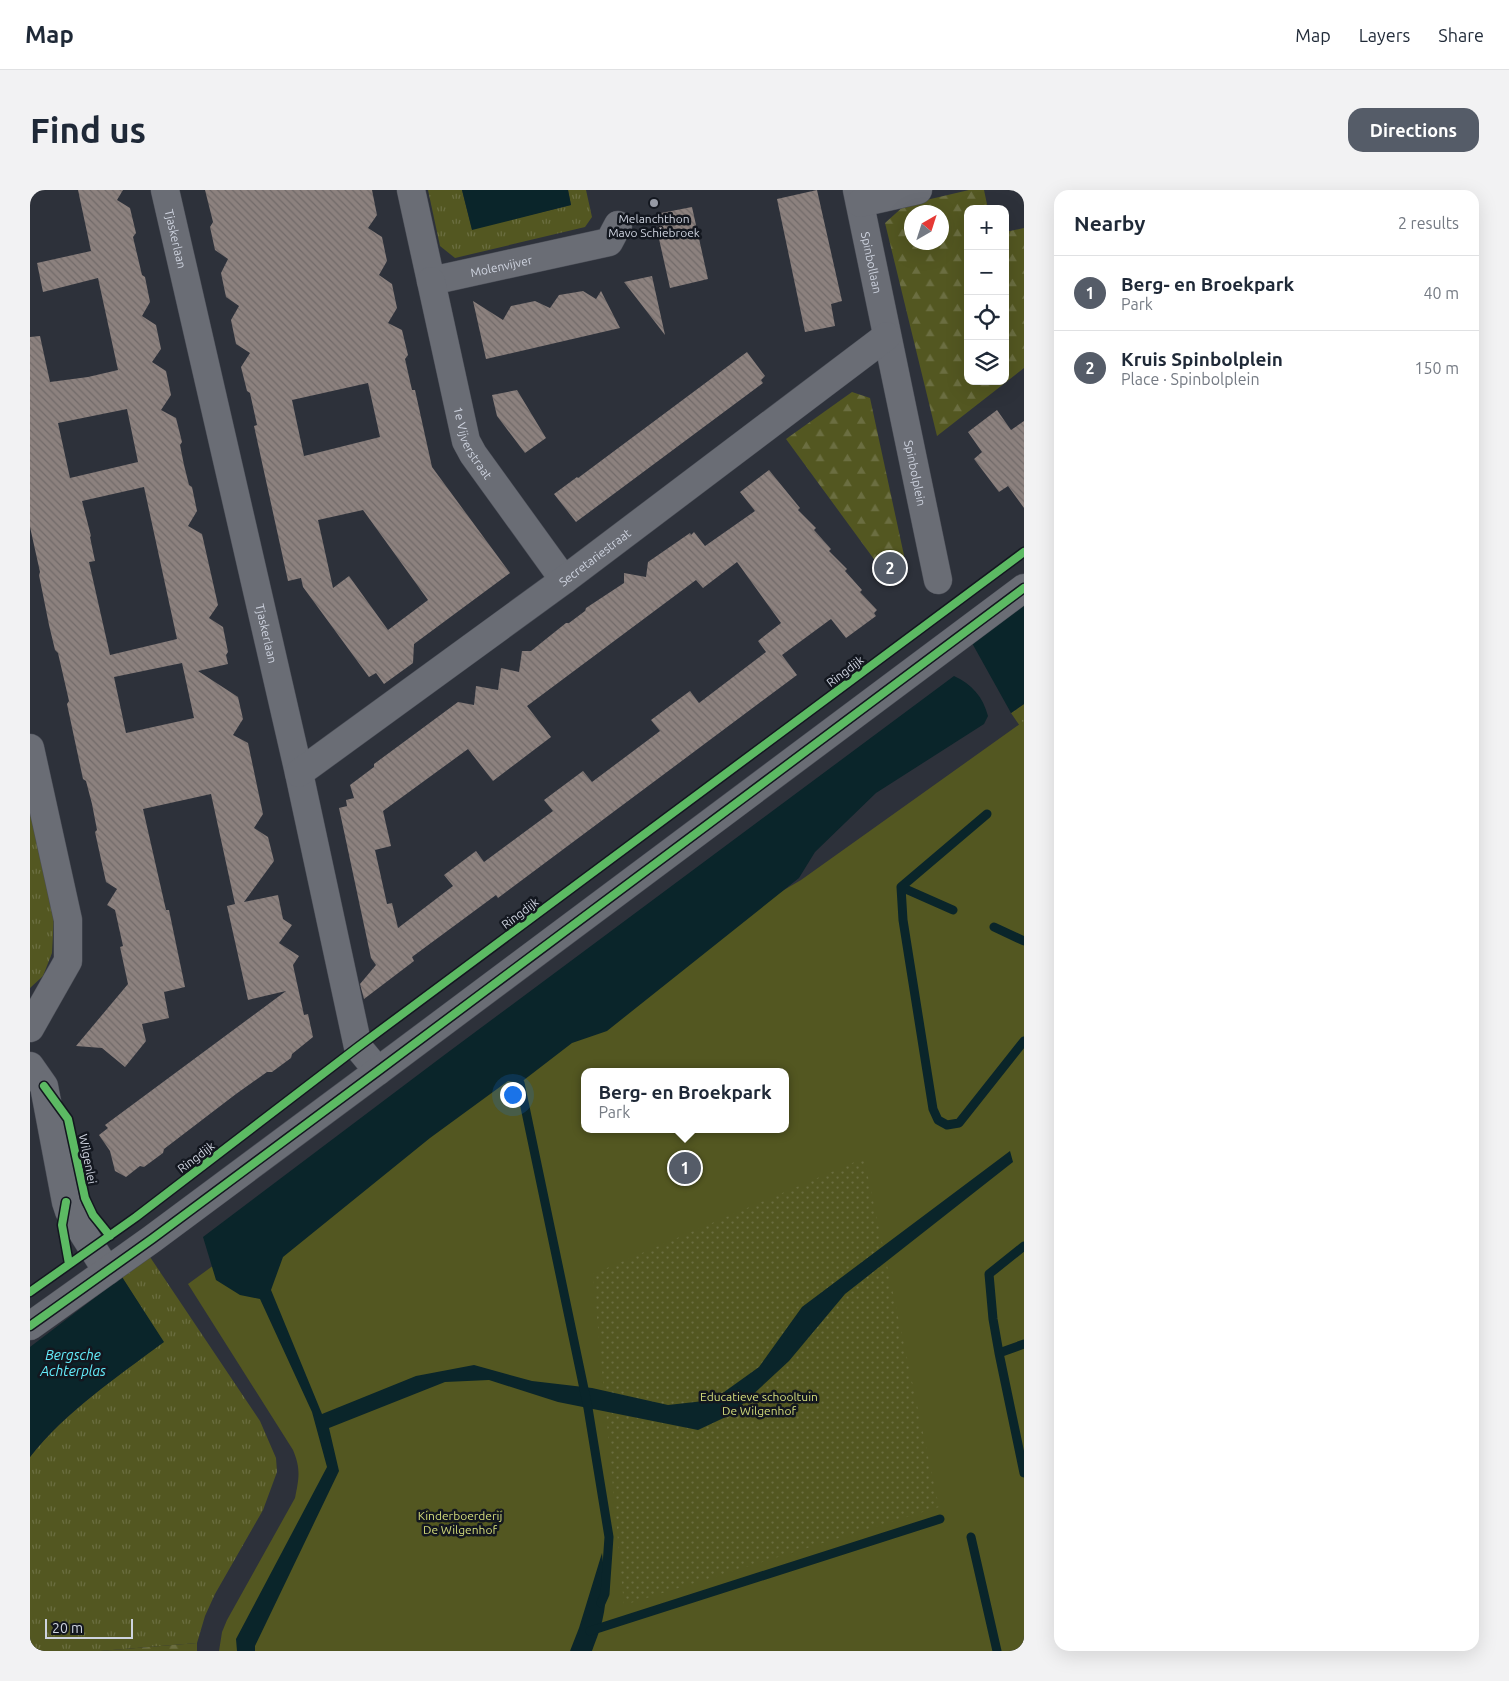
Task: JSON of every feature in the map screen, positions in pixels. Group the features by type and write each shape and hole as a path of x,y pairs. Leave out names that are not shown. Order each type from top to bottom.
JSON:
{"street":[{"name":"Tjaskerlaan","path":"165,190 299,773 358,1047 378,1071"},
{"path":"411,190 431,282"},
{"path":"858,197 918,190"},
{"name":"Spinbollaan","path":"858,197 887,336"},
{"name":"Molenvijver","path":"431,282 609,242 618,225"},
{"name":"1e Vijverstraat","path":"431,282 466,441 473,454 564,580"},
{"name":"Secretariestraat","path":"299,773 564,580 887,336"},
{"name":"Spinbolplein","path":"887,336 938,580"},
{"path":"30,1326 378,1071 1024,588"},
{"path":"30,748 68,920 68,961 30,1028"},
{"path":"30,1066 44,1086 69,1211 107,1271"}],"green space":[{"path":"428,190 462,190 472,229 571,205 568,190 586,190 592,217 585,227 455,258 440,246"},
{"path":"969,190 984,190 987,205 964,205 964,385 1002,385 937,436 885,223 904,206 904,250 949,250 949,205 905,205"},
{"path":"1024,228 1024,368 1009,380 1009,231"},
{"path":"852,392 870,398 905,560 879,566 786,439"},
{"path":"1024,704 1024,732 1011,713"},
{"name":"Kinderboerderij De Wilgenhof","path":"1024,721 1024,1651 219,1651 222,1632 227,1620 295,1498 298,1468 293,1450 188,1284 504,1053 801,880"},
{"path":"30,793 54,916 52,953 43,976 30,988"},
{"name":"Educatieve schooltuin De Wilgenhof","path":"864,1158 939,1507 624,1605 593,1274"},
{"path":"150,1257 260,1421 276,1458 277,1472 263,1510 215,1594 205,1616 197,1643 100,1651 30,1651 30,1457 44,1440 76,1410 163,1342 122,1277"},
{"path":"197,1643 197,1651 100,1651"}],"water":[{"path":"462,190 568,190 571,205 472,230"},
{"path":"1024,605 1024,704 1011,713 972,643"},
{"path":"954,676 971,687 980,697 988,716 984,724 876,793 815,852 799,878 607,1031 572,1043 520,1083 508,1081 430,1138 283,1257 271,1290 322,1414 416,1376 474,1365 532,1381 592,1388 668,1405 713,1400 759,1367 802,1307 1010,1151 1013,1162 845,1294 789,1361 732,1414 698,1430 558,1402 489,1380 445,1382 329,1428 339,1471 255,1646 255,1651 237,1651 236,1639 327,1467 312,1412 260,1299 240,1295 216,1280 203,1237"},
{"name":"Bergsche Achterplas","path":"122,1277 164,1342 76,1410 44,1440 30,1457 30,1347"},
{"path":"602,1553 605,1601 600,1630 592,1651 570,1651 579,1628"}],"building":[{"path":"78,190 123,190 117,200 130,208 136,233 133,237 150,302 142,316 156,325 161,349 152,362 166,371 171,395 161,410 176,418 182,442 180,445 184,465 189,485 192,487 197,511 188,526 202,534 218,605 209,618 223,627 228,652 226,655 228,664 198,671 238,697 243,719 233,735 248,743 263,814 254,828 268,837 274,861 244,902 278,895 283,919 292,925 279,943 299,956 293,965 304,1015 308,1014 313,1037 292,1054 291,1058 236,1094 164,1149 163,1153 144,1167 140,1166 126,1177 115,1171 110,1151 99,1135 108,1128 105,1125 286,991 248,1000 227,906 235,904 211,794 143,809 166,910 169,910 185,987 164,992 169,1018 142,1024 146,1041 125,1067 102,1048 76,1046 128,984 120,947 123,946 115,910 107,905 117,889 106,882 95,832 97,830 92,804 86,781 83,779 67,704 69,701 58,653 55,650 49,625 30,527 30,337 40,336 50,382 88,377 118,370 98,278 43,292 37,263 91,251","holes":["127,409 138,462 70,478 58,423","144,487 177,639 110,655 89,562 95,561 82,501","182,663 194,718 126,733 114,677"]},
{"path":"205,190 372,190 377,215 368,228 382,237 387,261 379,275 392,284 397,308 388,323 402,330 408,355 405,359 412,390 415,390 432,467 510,573 414,644 413,663 384,684 376,673 369,677 303,587 301,578 288,581 254,426 257,425 250,393 247,391 241,367 250,353 236,344 231,320 239,306 226,297 221,273 228,259 215,250 210,227 213,222","holes":["368,383 380,437 304,456 292,400","363,510 428,600 388,630 349,576 333,588 318,520"]},
{"path":"817,190 842,301 831,304 835,326 805,332 777,199"},
{"path":"692,207 708,279 670,288 659,239 661,238 658,226 664,225 661,213"},
{"path":"652,276 665,335 624,282"},
{"path":"583,291 596,299 601,291 620,328 486,359 473,301 503,320 511,306 535,301 550,308 559,295"},
{"path":"747,352 765,376 761,380 763,383 576,522 554,494"},
{"path":"517,390 546,438 525,453 497,416 492,395"},
{"path":"997,410 1011,430 1024,421 1024,508 1008,486 999,492 974,459 982,452 968,432"},
{"path":"769,470 800,508 798,510 816,528 814,530 831,549 829,551 847,569 845,571 862,590 860,592 877,610 874,613 876,616 846,638 831,619 782,655 797,675 498,898 496,895 412,957 414,961 364,999 360,984 376,965 371,958 339,808 347,806 346,800 354,798 350,785 374,767 374,764 458,702 474,705 476,686 498,690 501,668 519,672 522,651 531,651 566,623 569,623 585,611 586,608 624,583 624,573 646,577 648,562 690,533 691,535 694,532 705,546 755,511 740,492","holes":["737,562 781,623 758,641 766,652 699,703 690,691 671,705 651,720 660,731 592,782 583,771 544,800 553,811 484,862 476,851 444,875 453,886 398,928 392,903 387,904 375,850 391,846 383,811 468,749 493,781 551,737 527,706 696,580 703,588"]}],"waterway":[{"path":"987,814 901,887 903,920 933,1109 938,1120 947,1125 959,1123 1024,1041"},
{"path":"901,887 953,910"},
{"path":"994,927 1024,941"},
{"path":"520,1083 588,1408 609,1537 605,1594 601,1603"},
{"path":"999,1353 993,1319 989,1274 1024,1246"},
{"path":"1024,1344 999,1353 1024,1473"},
{"path":"590,1631 940,1519"},
{"path":"971,1537 997,1651"}],"cycle path":[{"name":"Ringdijk","path":"30,1292 136,1217 358,1047 1024,552"},
{"path":"30,1326 152,1239 1024,588"},
{"name":"Wilgenlei","path":"44,1086 68,1119 85,1198 93,1215 110,1236"},
{"path":"66,1202 62,1225 69,1264"}],"place":[{"name":"Melanchthon Mavo Schiebroek","path":"654,203"},
{"name":"Kruis Spinbolplein","path":"890,568"},
{"name":"Berg- en Broekpark","path":"685,1168"}]}
